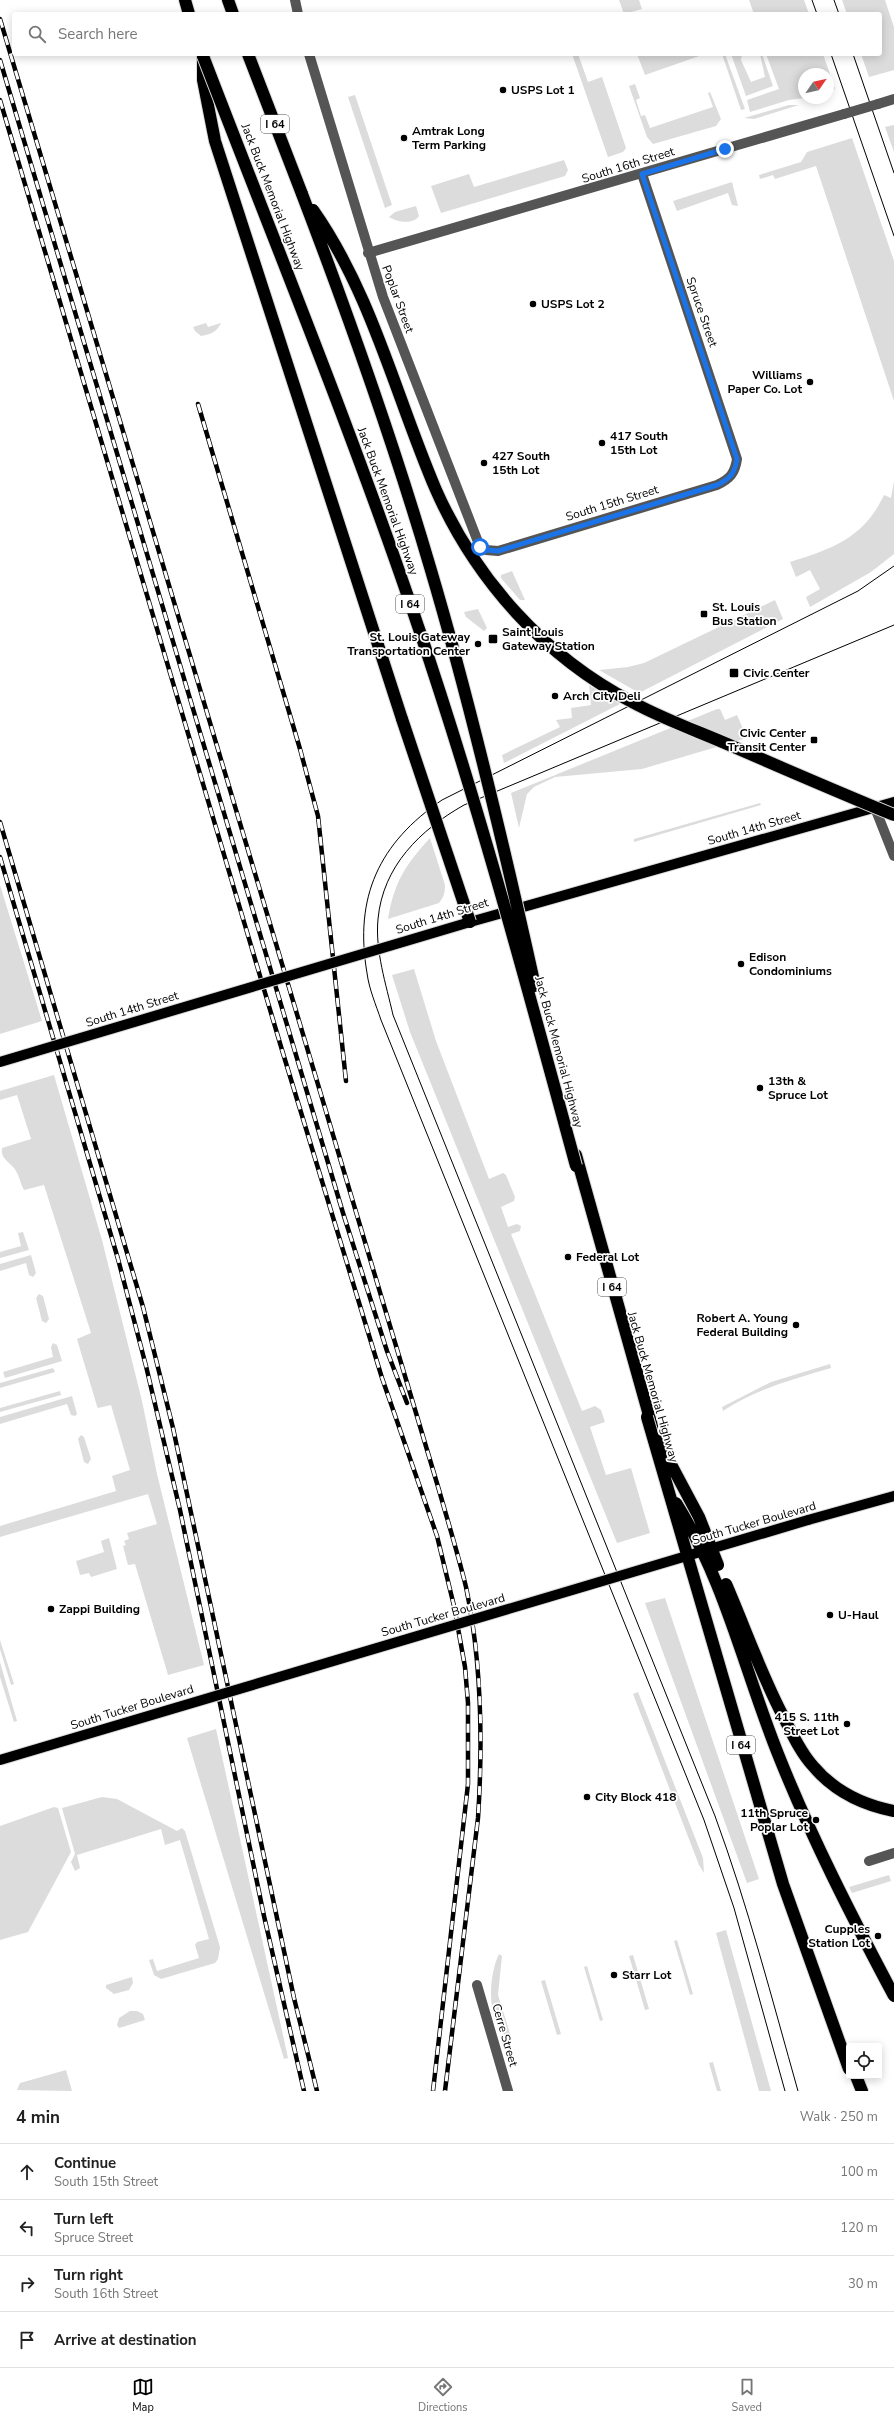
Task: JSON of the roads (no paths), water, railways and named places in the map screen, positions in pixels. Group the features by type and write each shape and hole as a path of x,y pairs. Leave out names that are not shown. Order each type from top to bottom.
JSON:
{"highway":[{"path":"185,0 188,12"},
{"path":"228,0 233,12"},
{"path":"203,56 203,80 215,141 470,922"},
{"name":"Jack Buck Memorial Highway","path":"203,56 364,474 439,691 483,829 647,1417 783,1884 846,2062"},
{"name":"Jack Buck Memorial Highway","path":"249,56 302,194 384,419 435,583 484,766 555,1073 579,1165 749,1762 787,1881 846,2048"},
{"path":"302,194 340,251 354,280 425,462 451,520 481,570 519,616 542,640 567,660 592,678 632,703 687,728 894,815"},
{"path":"647,1417 699,1517 760,1668 803,1753 813,1767 843,1792 876,1807 894,1811"},
{"path":"674,1500 692,1530 719,1587 764,1716 793,1792 829,1870 894,1996"},
{"path":"853,2079 857,2091"},
{"path":"857,2079 862,2091"}],"main road":[{"name":"South 14th Street","path":"0,1062 488,916 894,802"},
{"name":"South Tucker Boulevard","path":"0,1760 808,1520 894,1496"}],"street":[{"path":"294,0 297,12"},
{"name":"Poplar Street","path":"310,56 368,254 480,547"},
{"name":"South 16th Street","path":"368,254 894,99"},
{"name":"Spruce Street","path":"642,174 737,459"},
{"name":"South 15th Street","path":"480,547 486,550 498,551 717,485 731,477 736,469 737,459"},
{"path":"875,808 894,856"},
{"path":"869,1861 894,1853"},
{"name":"Cerre Street","path":"477,1985 508,2091"}],"tram line":[{"path":"812,0 816,12"},
{"path":"834,0 838,12"},
{"path":"832,56 894,236"},
{"path":"854,56 894,173"},
{"path":"785,2091 734,1908 704,1820 381,1020 368,979 364,946 364,920 368,896 376,874 387,854 402,834 420,817 442,800 858,591 894,566"},
{"path":"798,2091 749,1918 715,1816 393,1015 384,979 377,931 381,900 387,882 396,866 419,838 433,826 464,805 894,625"}],"railway":[{"path":"0,19 439,1490 466,1587 478,1673 481,1731 480,1789 478,1818 445,2091"},
{"path":"0,60 343,1213 387,1351 407,1403"},
{"path":"0,100 282,1050 382,1378 437,1536 454,1606 465,1667 468,1703 468,1784 433,2091"},
{"path":"198,404 300,749 318,816 346,1081"},
{"path":"0,822 143,1307 173,1428 294,1998 317,2091"},
{"path":"0,857 118,1259 146,1366 180,1510 264,1916 304,2091"}],"place":[{"name":"USPS Lot 1","path":"503,90"},
{"name":"Amtrak Long Term Parking","path":"404,138"},
{"name":"USPS Lot 2","path":"533,304"},
{"name":"Williams Paper Co. Lot","path":"810,382"},
{"name":"417 South 15th Lot","path":"602,443"},
{"name":"427 South 15th Lot","path":"484,463"},
{"name":"St. Louis Bus Station","path":"704,614"},
{"name":"Saint Louis Gateway Station","path":"493,639"},
{"name":"St. Louis Gateway Transportation Center","path":"478,644"},
{"name":"Civic Center","path":"734,673"},
{"name":"Arch City Deli","path":"555,696"},
{"name":"Civic Center Transit Center","path":"814,740"},
{"name":"Edison Condominiums","path":"741,964"},
{"name":"13th & Spruce Lot","path":"760,1088"},
{"name":"Federal Lot","path":"568,1257"},
{"name":"Robert A. Young Federal Building","path":"796,1325"},
{"name":"Zappi Building","path":"51,1609"},
{"name":"U-Haul","path":"830,1615"},
{"name":"415 S. 11th Street Lot","path":"847,1724"},
{"name":"City Block 418","path":"587,1797"},
{"name":"11th Spruce Poplar Lot","path":"816,1820"},
{"name":"Cupples Station Lot","path":"878,1936"},
{"name":"Starr Lot","path":"614,1975"}]}
